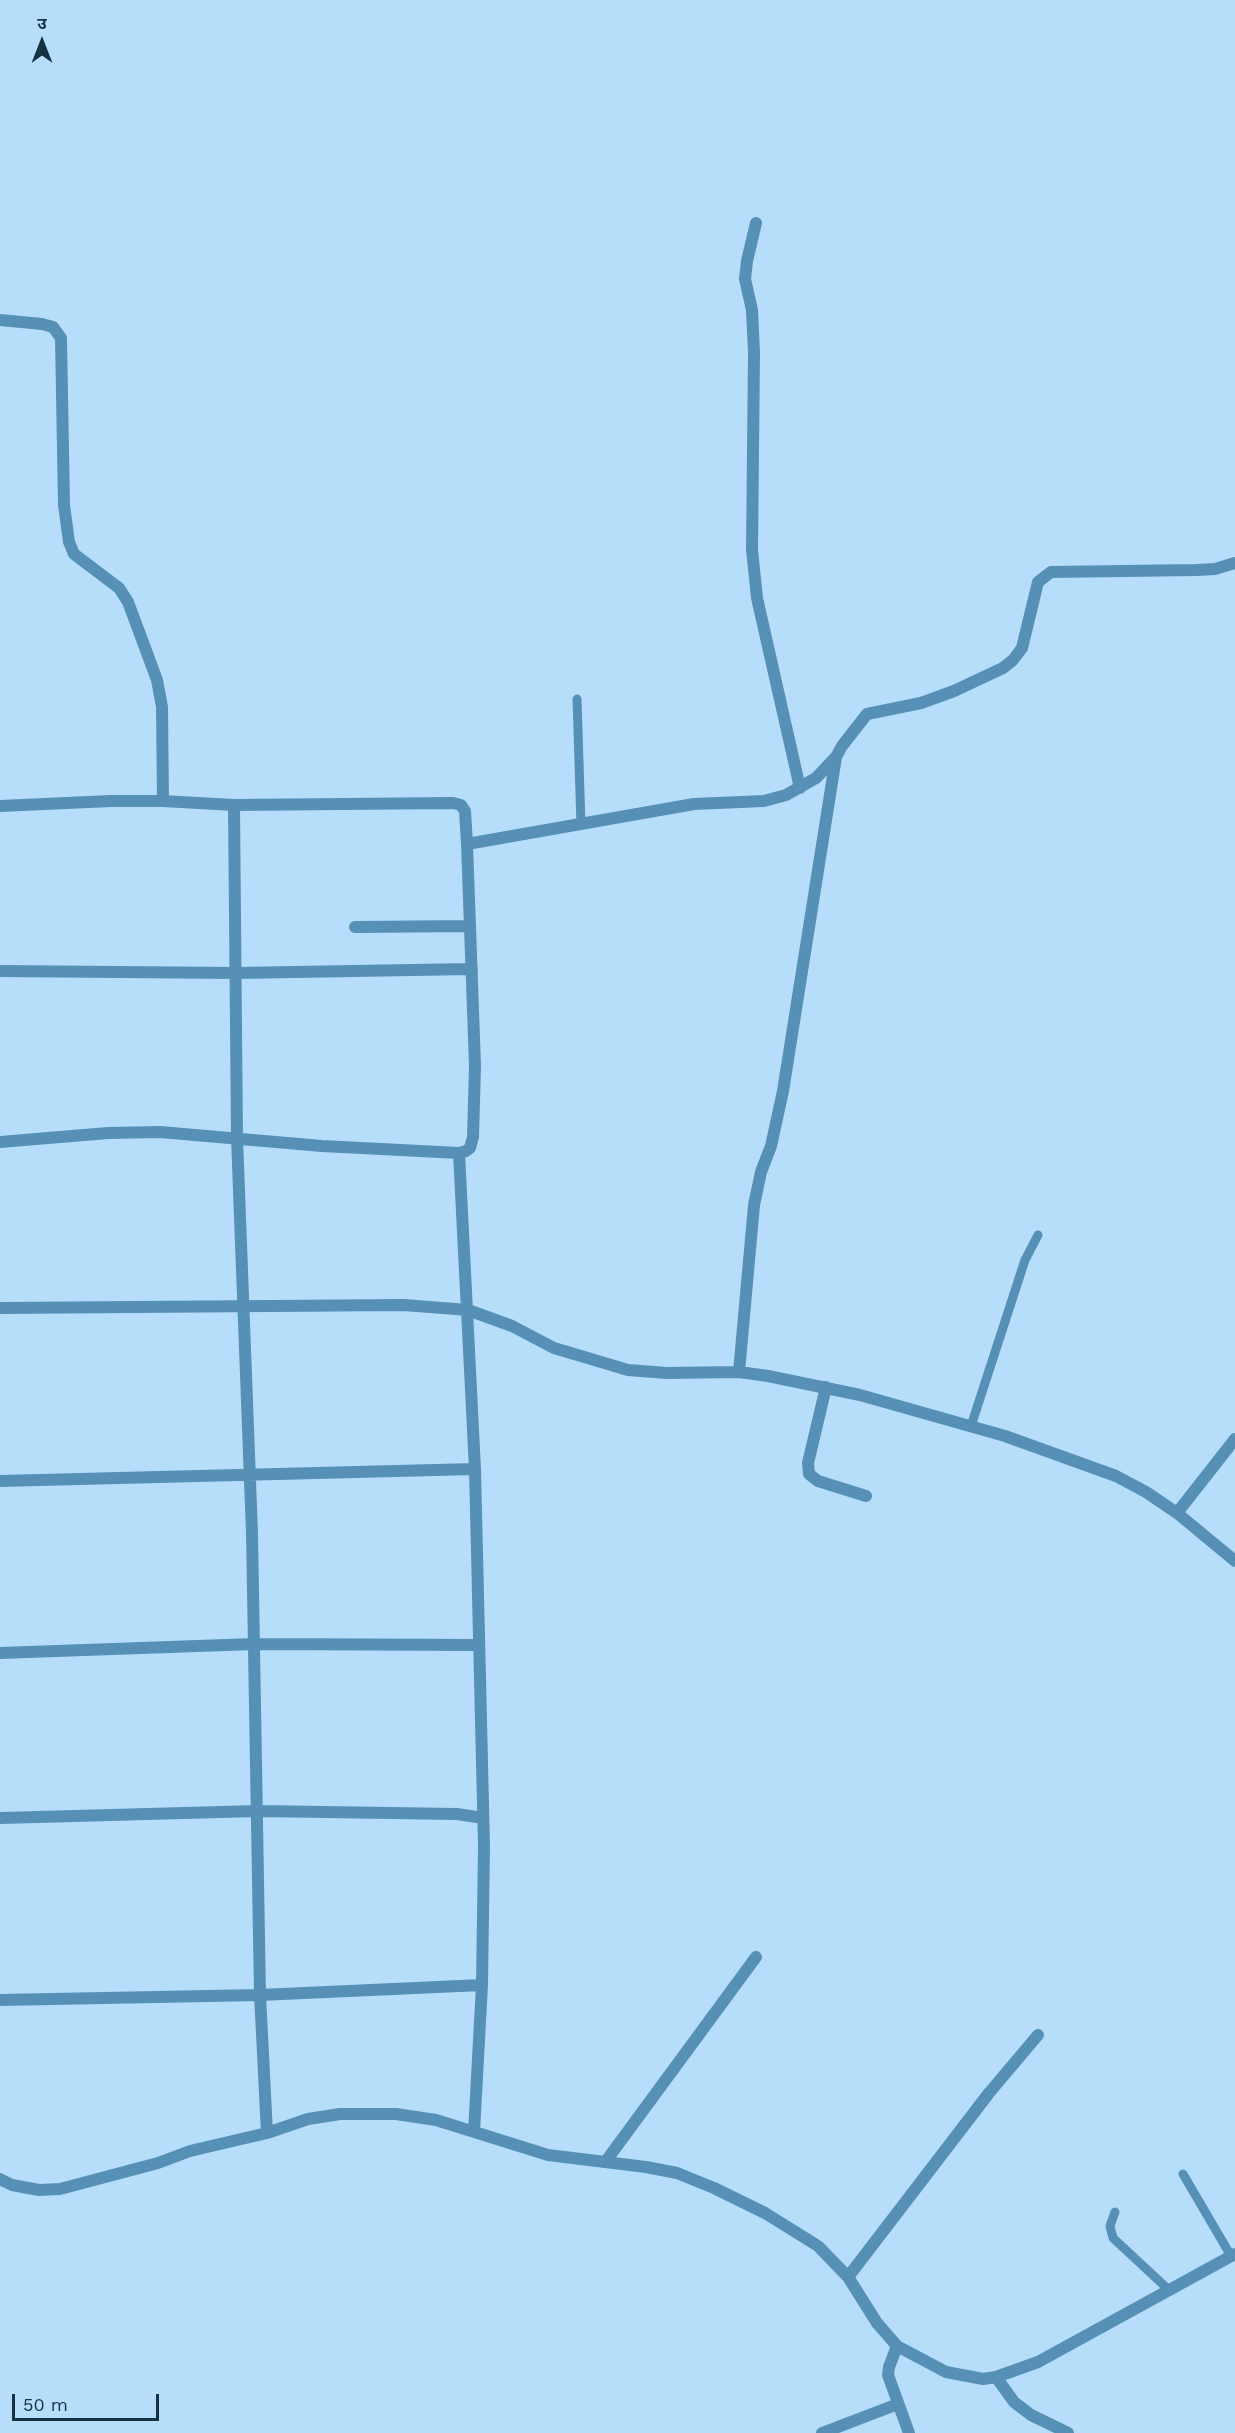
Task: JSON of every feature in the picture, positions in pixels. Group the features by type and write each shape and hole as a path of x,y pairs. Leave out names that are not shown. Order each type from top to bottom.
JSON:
{"street":[{"path":"756,224 747,261 746,279 752,310 754,353 752,550 757,598 800,788"},
{"path":"0,320 53,327 61,338 64,505 69,542 74,554 119,588 128,602 160,693 163,720 163,801"},
{"path":"739,1372 754,1205 783,1091 836,758 842,746 867,714 921,703 964,686 1013,660 1022,648 1038,582 1051,572 1215,569 1235,562"},
{"path":"467,844 694,804 764,801 800,788 816,778 836,758"},
{"path":"0,806 163,801 234,805 453,803 461,805 465,811 467,844 475,1066 473,1137 470,1148 459,1153 322,1146 160,1132 108,1133 0,1142"},
{"path":"234,805 237,1138 254,1644 260,1995 267,2133"},
{"path":"355,927 470,926"},
{"path":"0,971 236,973 472,969"},
{"path":"459,1153 475,1469 483,1818 482,1985 474,2132"},
{"path":"0,1308 404,1305 468,1310 512,1326 554,1348 628,1370 667,1373 739,1372 826,1387 971,1426 1071,1458 1116,1476 1146,1492 1177,1513 1235,1561"},
{"path":"826,1387 808,1463 810,1474 818,1481 866,1496"},
{"path":"1177,1513 1235,1439"},
{"path":"0,1481 475,1469"},
{"path":"0,1653 254,1644 478,1645"},
{"path":"0,1818 258,1811 457,1814 483,1818"},
{"path":"606,2161 756,1957"},
{"path":"0,2000 260,1995 482,1985"},
{"path":"848,2277 989,2093 1038,2036"},
{"path":"0,2180 12,2185 39,2190 60,2189 158,2163 190,2151 267,2133 308,2119 340,2114 396,2114 436,2120 548,2155 606,2161 677,2173 714,2188 765,2213 818,2246 848,2277 877,2323 897,2346 946,2372 983,2379 996,2378 1038,2362 1233,2255"},
{"path":"897,2346 888,2376 909,2433"},
{"path":"996,2378 1014,2402 1031,2415 1068,2433"},
{"path":"822,2433 898,2404"}],"lane":[{"path":"577,699 581,825"},
{"path":"971,1426 1025,1260 1038,1235"},
{"path":"1183,2174 1233,2255"},
{"path":"1115,2212 1110,2226 1113,2238 1170,2291"}]}
